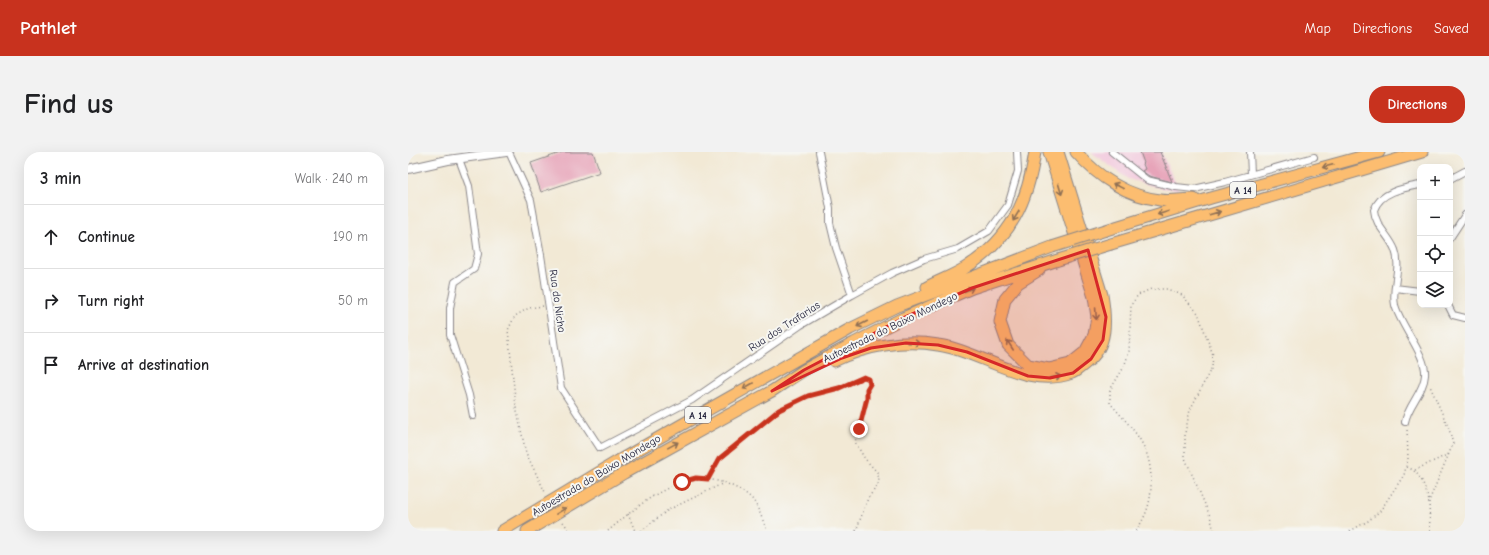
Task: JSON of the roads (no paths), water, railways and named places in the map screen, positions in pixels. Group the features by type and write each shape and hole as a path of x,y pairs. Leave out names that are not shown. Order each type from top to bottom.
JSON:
{"highway":[{"path":"897,306 936,282 968,267 996,244 1018,213 1031,180 1035,152"},
{"path":"1049,152 1094,297 1097,317 1094,335 1084,352 1070,364 1049,369 1028,365 1008,346 1000,322 1005,299 1018,283 1058,260"},
{"path":"772,391 842,358 871,348 906,343 938,345 967,352 1028,376 1050,378 1073,373 1091,359 1103,340 1106,317 1102,295 1058,152"},
{"path":"1076,152 1086,163 1108,181 1134,194 1161,200 1211,198"},
{"name":"Autoestrada do Baixo Mondego","path":"502,531 618,461 798,358 897,306 985,270 1052,247 1211,198 1379,152"},
{"name":"Autoestrada do Baixo Mondego","path":"527,531 624,472 772,391 804,370 904,318 972,288 1058,260 1422,152"}],"street":[{"path":"408,169 506,152"},
{"name":"Rua do Nicho","path":"509,152 531,200 562,388 600,448"},
{"path":"819,152 830,208 830,223 836,248 852,295"},
{"name":"Rua dos Trafarias","path":"600,448 692,400 801,325 852,295 892,273 924,259 958,249 989,231 1008,205 1018,171 1017,152"},
{"path":"1112,152 1147,180 1176,187 1194,189 1225,182 1314,157"},
{"path":"1250,152 1251,174"},
{"path":"459,159 469,186 478,254 474,269 454,282 450,308 450,335 469,394 473,416"},
{"path":"1453,177 1465,171"},
{"path":"1405,422 1406,415 1422,387 1425,375 1423,362 1395,304 1398,257 1391,241 1376,219 1374,210 1378,201 1387,195 1399,190 1417,186"},
{"path":"1451,236 1465,215"},
{"path":"1395,288 1417,291"},
{"path":"1450,308 1453,315 1465,318"}]}
